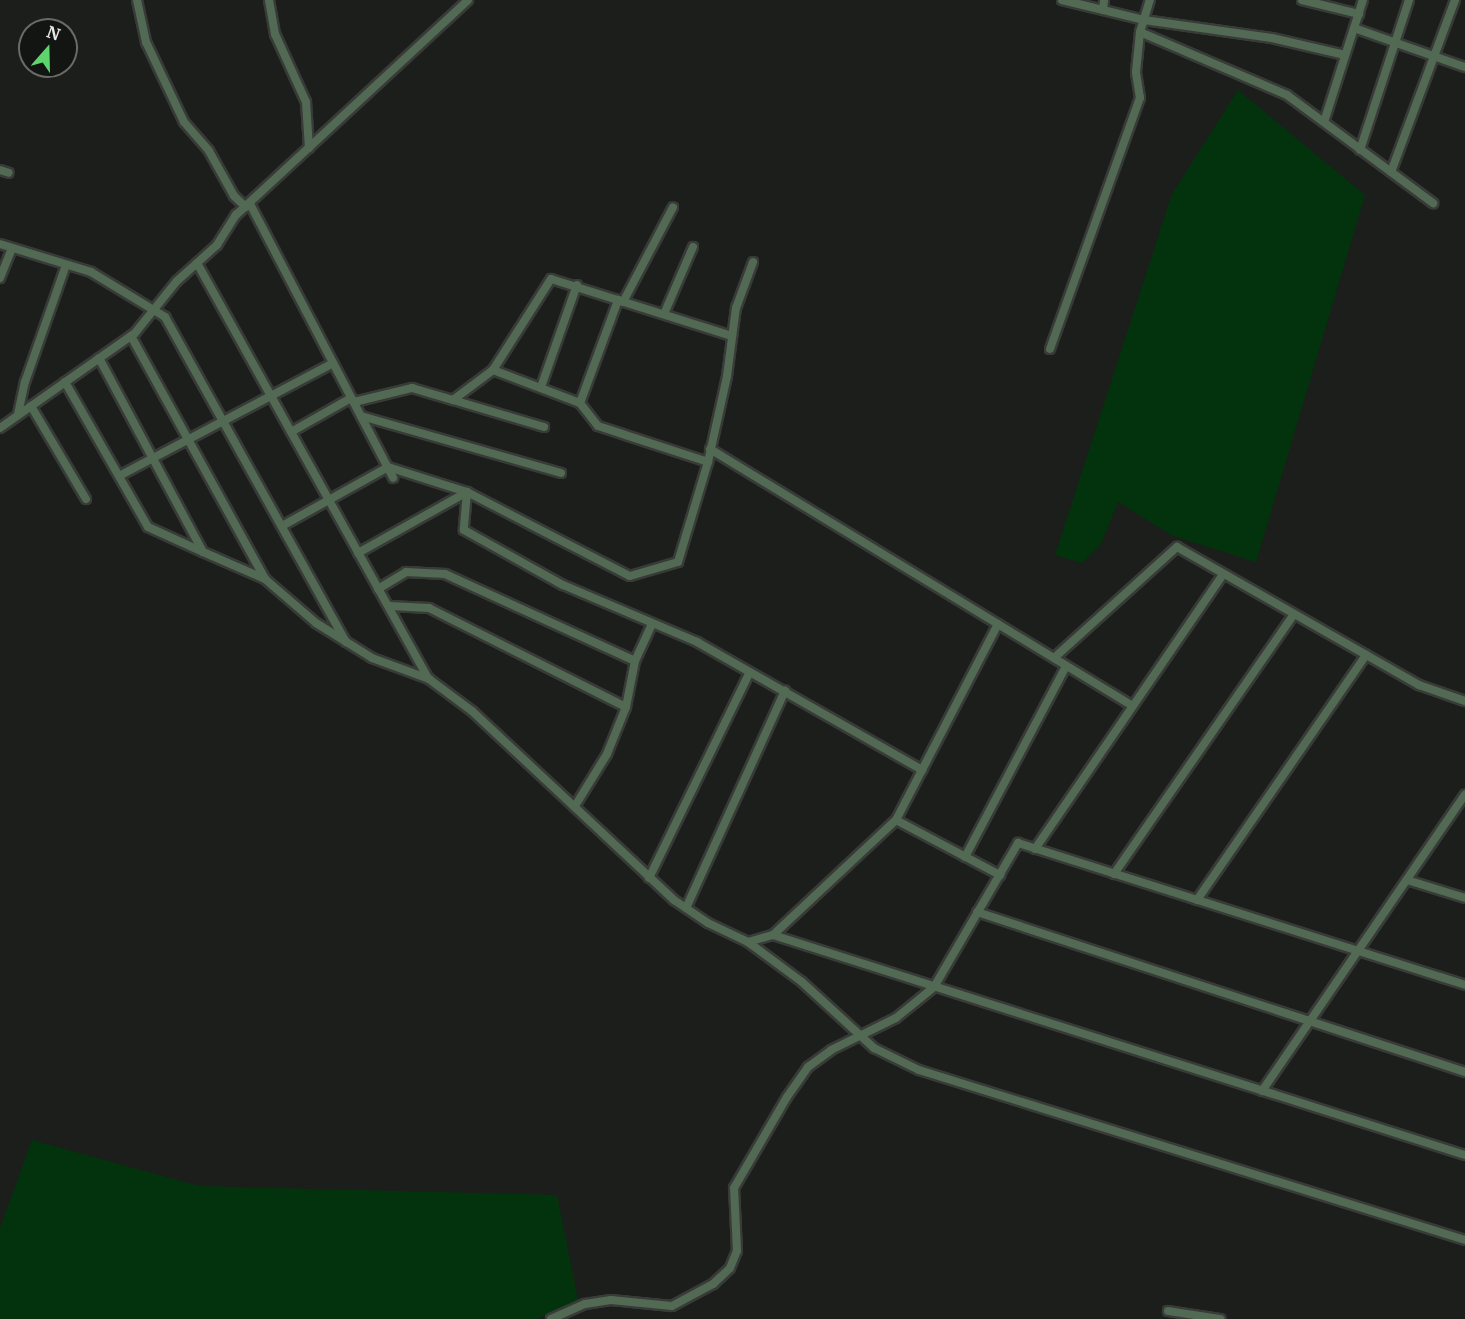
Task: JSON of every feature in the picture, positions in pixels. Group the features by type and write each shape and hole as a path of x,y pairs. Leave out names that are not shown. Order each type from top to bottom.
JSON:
{"street":[{"path":"137,0 146,42 184,122 209,151 234,196 248,206 393,478"},
{"path":"269,0 274,34 306,102 309,148"},
{"path":"0,428 131,336 152,309 217,245 248,206 468,0"},
{"path":"1062,0 1144,20 1272,38 1345,55"},
{"path":"1103,10 1104,0"},
{"path":"1050,349 1140,98 1136,72 1140,32 1150,0"},
{"path":"1302,0 1359,14"},
{"path":"1324,122 1363,0"},
{"path":"1360,150 1409,0"},
{"path":"1391,172 1455,0"},
{"path":"1354,28 1465,67"},
{"path":"1140,32 1287,95 1433,203"},
{"path":"0,170 9,173"},
{"path":"580,403 620,301 673,207"},
{"path":"0,244 91,272 165,317 346,642"},
{"path":"664,314 693,247"},
{"path":"0,278 12,249"},
{"path":"282,526 388,467 467,492 630,576 678,562 708,462 736,308 753,262"},
{"path":"197,263 429,679"},
{"path":"18,414 25,382 66,265"},
{"path":"453,400 493,370 551,279 577,285 732,336"},
{"path":"541,387 577,285"},
{"path":"131,336 265,579"},
{"path":"99,358 203,552"},
{"path":"119,476 188,439 225,424 333,363"},
{"path":"493,370 580,403 598,426 708,462"},
{"path":"65,382 148,527 265,579 316,623 372,658 429,679 472,711 649,878 686,908 748,942 802,982 860,1037 919,1070 1465,1240"},
{"path":"291,432 352,400 399,389 453,400 544,427"},
{"path":"31,406 86,499"},
{"path":"361,416 561,473"},
{"path":"710,449 1132,706"},
{"path":"358,553 467,492"},
{"path":"467,492 464,530 563,585 697,642 922,770"},
{"path":"1054,658 1177,547 1419,685 1465,701"},
{"path":"378,589 406,572 445,574 635,661"},
{"path":"1035,849 1223,573"},
{"path":"390,606 429,608 626,707"},
{"path":"1114,874 1294,614"},
{"path":"575,807 607,754 626,707 635,661 651,624"},
{"path":"748,942 773,935 896,820 998,624"},
{"path":"1197,900 1366,655"},
{"path":"965,856 1066,666"},
{"path":"649,878 750,672"},
{"path":"686,908 785,692"},
{"path":"1262,1091 1465,795"},
{"path":"1455,810 1465,813"},
{"path":"896,820 1000,875"},
{"path":"551,1319 585,1304 611,1300 672,1306 713,1284 730,1268 737,1251 734,1188 787,1097 808,1067 831,1050 896,1018 934,987 1018,843 1465,985"},
{"path":"1407,880 1465,898"},
{"path":"977,912 1465,1072"},
{"path":"773,935 1465,1155"},
{"path":"1168,1311 1220,1319"}],"green space":[{"path":"1238,90 1365,195 1256,562 1173,536 1118,502 1101,544 1082,563 1055,555 1172,194"},
{"path":"32,1140 199,1186 557,1195 578,1300 537,1319 0,1319 0,1228"}]}
